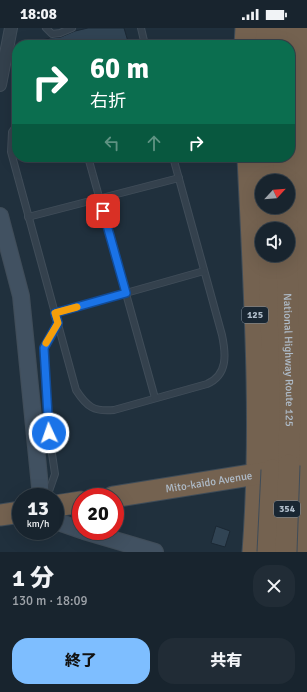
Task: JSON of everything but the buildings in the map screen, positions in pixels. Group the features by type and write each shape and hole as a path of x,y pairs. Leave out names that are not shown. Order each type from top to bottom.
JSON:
{"highway":[{"path":"245,40 246,28"},
{"path":"262,28 262,40"},
{"path":"281,28 281,40"},
{"path":"253,552 281,469 306,311 300,67 297,28"},
{"name":"125","path":"248,162 255,312 281,469"},
{"path":"266,162 266,174"},
{"path":"284,162 285,174"},
{"name":"National Highway Route 125","path":"270,262 290,399 281,469"},
{"name":"National Highway Route 125","path":"280,325 286,262"},
{"path":"281,469 301,552"},
{"name":"Mito-kaido Avenue","path":"124,497 281,469"},
{"name":"354","path":"268,552 281,469"},
{"name":"354","path":"281,469 286,552"},
{"path":"0,515 12,513"}],"street":[{"path":"0,85 11,28"},
{"path":"0,216 21,296 40,488"},
{"path":"116,540 135,550 155,552"}],"lane":[{"path":"46,28 52,34 60,33 72,28"},
{"path":"141,28 144,40"},
{"path":"12,132 12,156"},
{"path":"14,162 76,390 84,403 104,411 114,410 207,384 215,381 220,373 225,353 222,335 174,162"},
{"path":"89,162 156,398"},
{"path":"28,217 179,178"},
{"path":"55,313 204,271"},
{"path":"50,488 55,474 49,433 44,348 58,323"}],"slow traffic":[{"path":"46,343 58,323 55,313 77,307"}],"route":[{"path":"49,433 44,348 58,323 55,313 126,293 103,211"}]}
